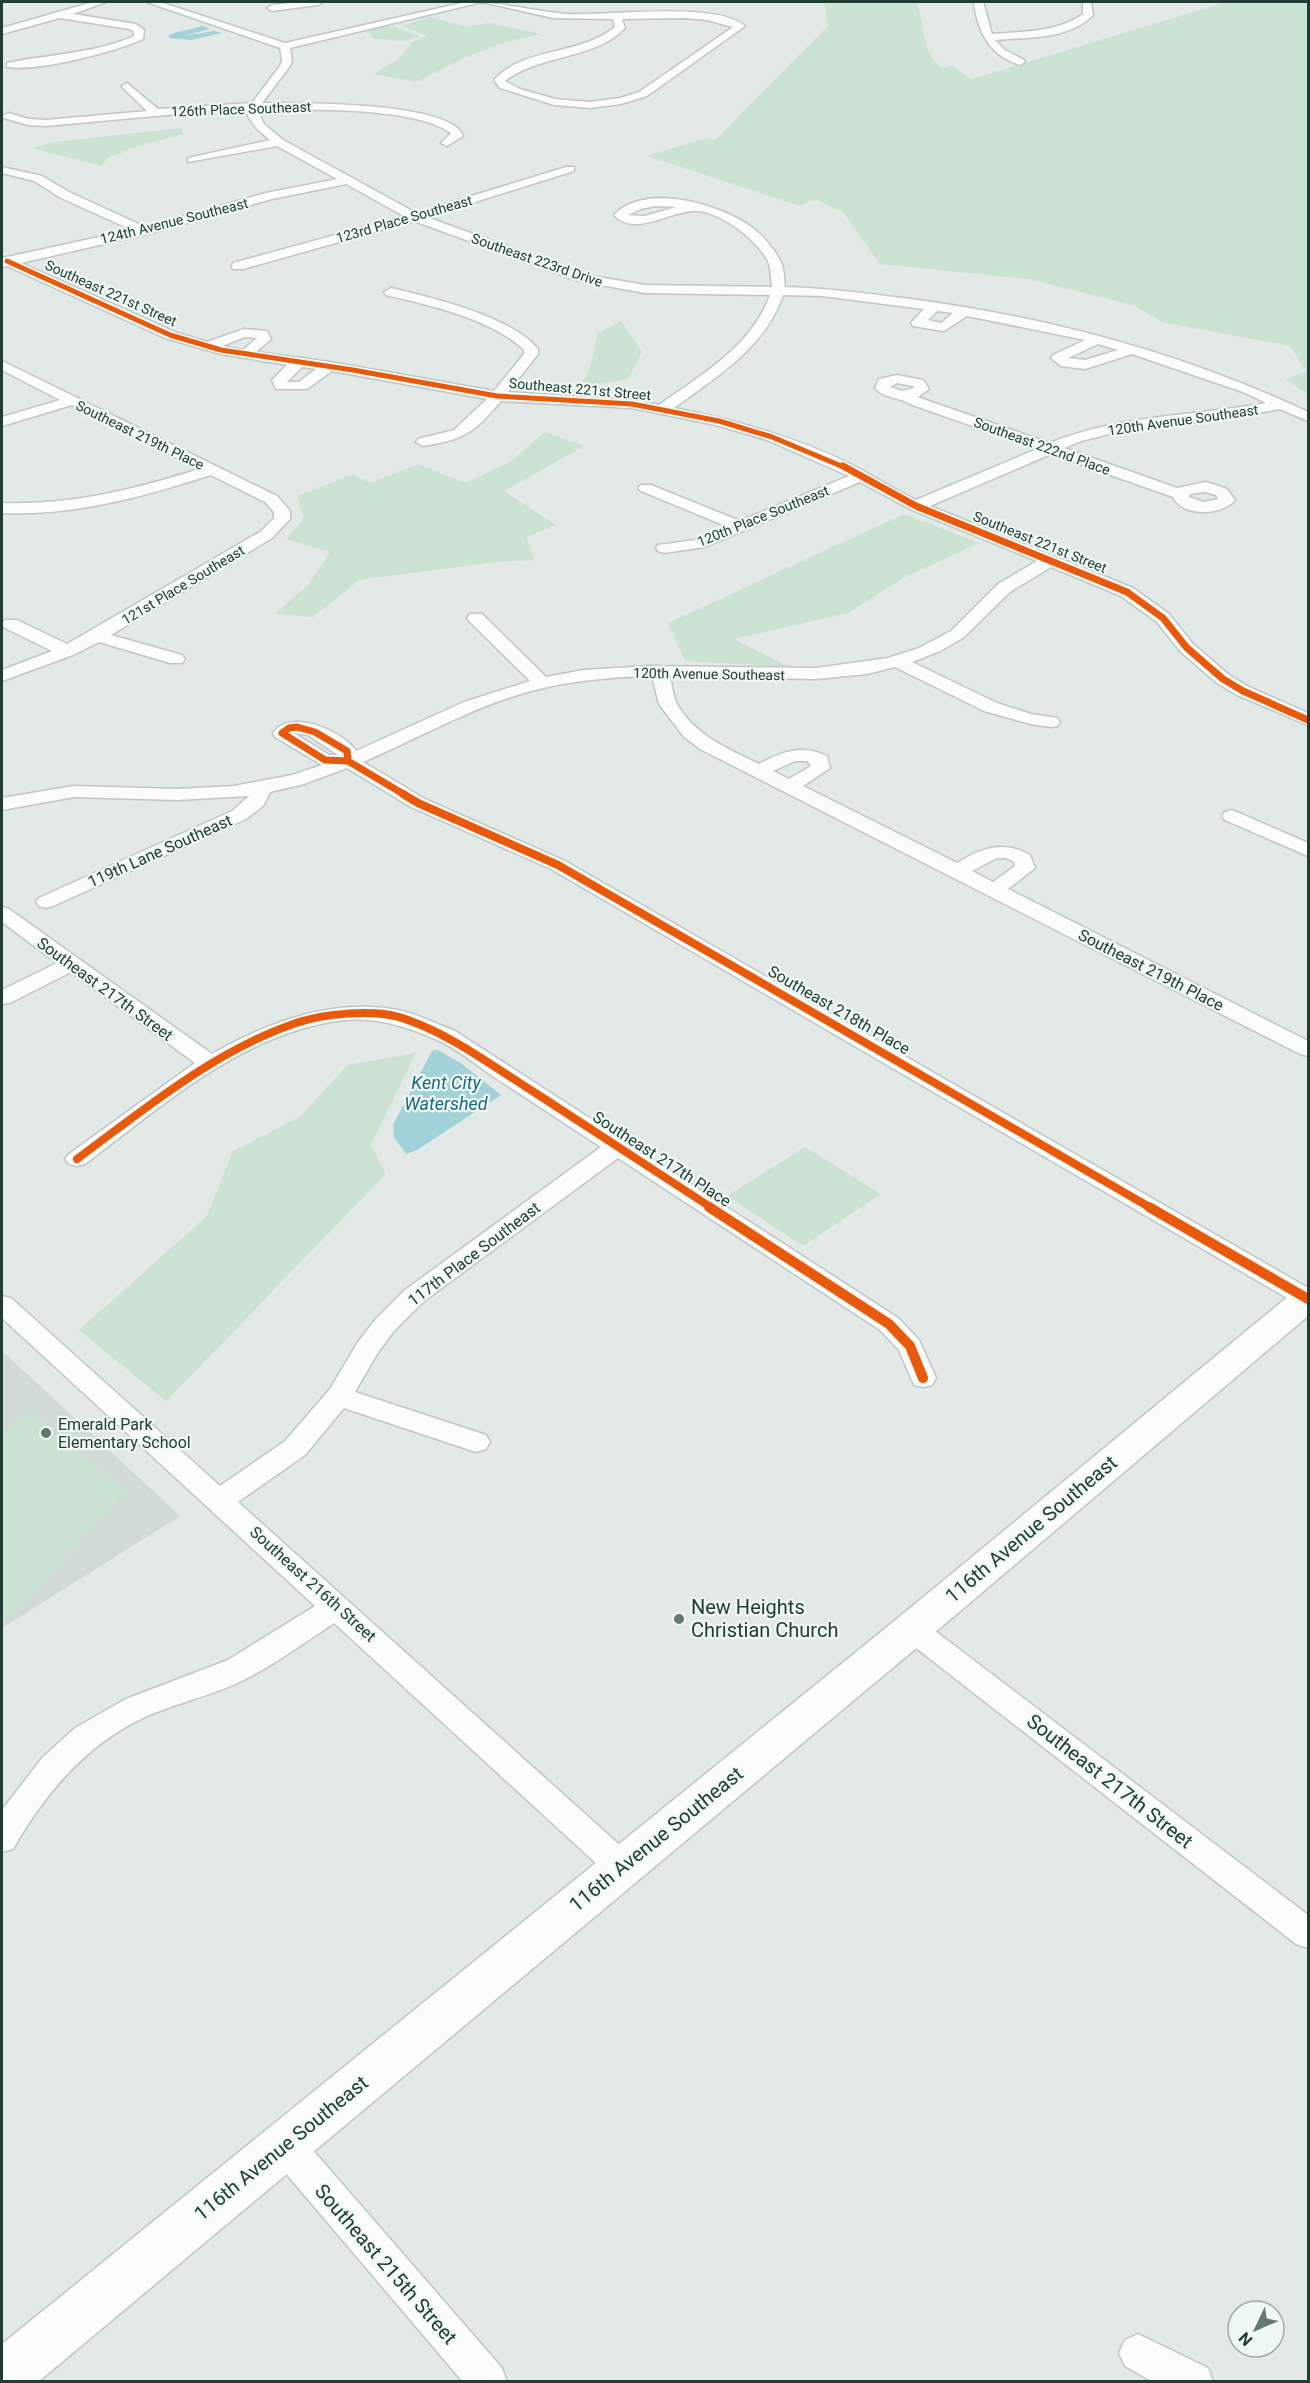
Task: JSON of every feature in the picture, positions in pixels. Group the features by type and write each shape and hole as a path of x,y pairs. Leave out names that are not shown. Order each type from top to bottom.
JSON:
{"main road":[{"name":"116th Avenue Southeast","path":"2,2377 912,1629 1308,1298"}],"street":[{"path":"2,31 101,2"},
{"path":"152,2 284,46 334,35 350,39 362,36 351,31 477,2"},
{"path":"272,8 318,2"},
{"path":"486,2 554,16 672,15 751,23 738,26 667,78 633,99 604,109 554,102 516,91 504,86 499,80 511,71 541,58 608,38 620,28 616,17"},
{"path":"978,2 983,30 997,51 1020,62"},
{"path":"988,37 1068,27 1088,15 1087,2"},
{"path":"11,65 46,61 120,45 139,37 139,30 132,26 59,15"},
{"path":"725,21 738,26"},
{"path":"255,106 261,94 287,64 288,55 284,46"},
{"path":"650,76 667,78"},
{"path":"127,86 154,111"},
{"name":"126th Place Southeast","path":"9,116 28,122 46,123 154,111 255,106 339,107 419,116 448,126 456,132 457,136 447,143"},
{"name":"Southeast 223rd Drive","path":"255,106 254,116 260,126 279,142 415,217 578,277 602,283 664,290 822,292 965,311 1098,339 1132,349 1208,374 1284,404 1308,417"},
{"path":"192,160 279,142"},
{"name":"123rd Place Southeast","path":"238,266 415,217 570,169"},
{"path":"2,170 38,178 65,195 144,231"},
{"name":"124th Avenue Southeast","path":"4,262 144,231 270,196 347,180"},
{"path":"663,409 746,345 771,314 780,290 779,273 775,261 766,247 747,228 696,207"},
{"name":"Southeast 221st Street","path":"4,262 170,335 245,355 330,366 497,396 594,400 663,409 745,428 836,463 916,506 1127,592 1163,618 1187,648 1223,679 1243,691 1308,720"},
{"path":"391,292 441,305 505,331 528,343 531,354 497,396 460,432 423,442"},
{"path":"934,306 918,323 944,327 965,311"},
{"path":"208,346 244,333 262,334 264,339 245,355"},
{"path":"1098,339 1058,358 1074,365 1084,365 1132,349"},
{"path":"299,362 279,380 281,386 302,386 330,366"},
{"name":"Southeast 219th Place","path":"2,365 272,499 278,505"},
{"name":"Southeast 222nd Place","path":"906,395 1049,449 1180,494"},
{"path":"2,422 71,401"},
{"name":"120th Avenue Southeast","path":"916,506 1076,438 1117,428 1284,404"},
{"path":"2,522 8,508 69,508 117,500 211,470"},
{"name":"120th Place Southeast","path":"664,548 698,544 861,476"},
{"path":"646,488 738,526"},
{"name":"121st Place Southeast","path":"2,676 67,651 97,636 266,535 282,519 278,505"},
{"name":"120th Avenue Southeast","path":"2,804 31,798 38,786 52,779 71,780 83,791 187,795 262,788 307,777 481,702 542,683 613,673 820,675 898,662 945,643 977,617 1004,587 1052,560"},
{"path":"476,618 542,683"},
{"path":"11,624 67,651"},
{"path":"97,636 176,659"},
{"path":"898,662 999,711 1017,718 1051,722"},
{"name":"Southeast 219th Place","path":"660,672 668,704 691,733 707,745 1308,1049"},
{"path":"758,772 793,755 808,755 820,760 821,768 788,787"},
{"name":"Southeast 218th Place","path":"348,761 418,803 558,865 1308,1298"},
{"name":"119th Lane Southeast","path":"46,902 238,815 256,802 262,788"},
{"path":"1232,816 1308,850"},
{"path":"957,872 992,852 1009,852 1023,859 1025,868 994,890"},
{"name":"Southeast 217th Street","path":"2,913 210,1064"},
{"path":"2,998 71,964"},
{"name":"Southeast 217th Place","path":"77,1159 210,1064 290,1024 312,1017 354,1013 402,1017 431,1027 889,1324 910,1346 923,1378"},
{"name":"117th Place Southeast","path":"220,1500 294,1448 339,1396 367,1348 384,1326 414,1296 617,1147"},
{"name":"Southeast 216th Street","path":"2,1304 622,1867"},
{"path":"339,1396 476,1442"},
{"path":"2,1839 20,1807 39,1781 56,1761 79,1742 125,1713 223,1676 247,1664 337,1606"},
{"name":"Southeast 217th Street","path":"912,1629 1308,1934"},
{"name":"Southeast 215th Street","path":"285,2145 482,2379"},
{"path":"1138,2353 1194,2382"}],"shaded area":[{"name":"Emerald Park Elementary School","path":"2,1351 180,1516 2,1628"}],"green space":[{"path":"824,2 917,2 928,51 940,68 952,66 972,79 1226,2 1308,2 1308,394 1285,380 1306,371 1290,346 1162,322 1133,305 1029,279 880,264 843,212 815,199 800,206 647,156 707,138 715,140 828,26"},
{"path":"430,17 466,27 489,23 541,34 506,42 464,58 417,82 373,74 399,59 412,42 427,36 402,26"},
{"path":"389,25 421,37 401,41 372,38 368,31"},
{"path":"181,128 183,134 135,147 106,159 102,166 31,148 55,142"},
{"path":"621,321 642,352 628,379 580,388 591,364 598,333"},
{"path":"545,432 584,446 504,491 556,525 526,537 535,560 495,562 359,580 313,617 275,614 309,584 330,552 286,539 304,518 297,496 353,474 370,483 418,464 465,483 510,462"},
{"path":"904,514 979,543 905,577 848,613 734,639 790,667 685,661 668,623"},
{"path":"416,1053 371,1145 386,1174 166,1401 79,1330 207,1216 233,1151 300,1117 347,1065"},
{"path":"805,1147 881,1194 803,1246 727,1196"},
{"path":"32,1411 127,1492 2,1625 2,1432"}],"water":[{"path":"203,26 210,29 183,36 214,31 222,33 191,40 169,38 169,35 174,33"},
{"name":"Kent City Watershed","path":"438,1050 462,1064 501,1095 417,1150 406,1154 394,1137 393,1125 432,1051"}],"cycle path":[{"path":"7,261 170,335 221,350 353,370 497,396 632,404 719,421 772,437 847,468 916,506 1127,592 1163,618 1187,648 1223,679 1243,691 1308,720"},
{"path":"348,761 347,751 324,736 306,728 289,728 282,733 325,760 348,761 418,803 558,865 1308,1299"},
{"path":"77,1159 204,1067 250,1041 298,1022 347,1013 397,1017 447,1036 889,1324 910,1346 923,1378"}],"place":[{"name":"Emerald Park Elementary School","path":"46,1433"},
{"name":"New Heights Christian Church","path":"679,1619"}]}
